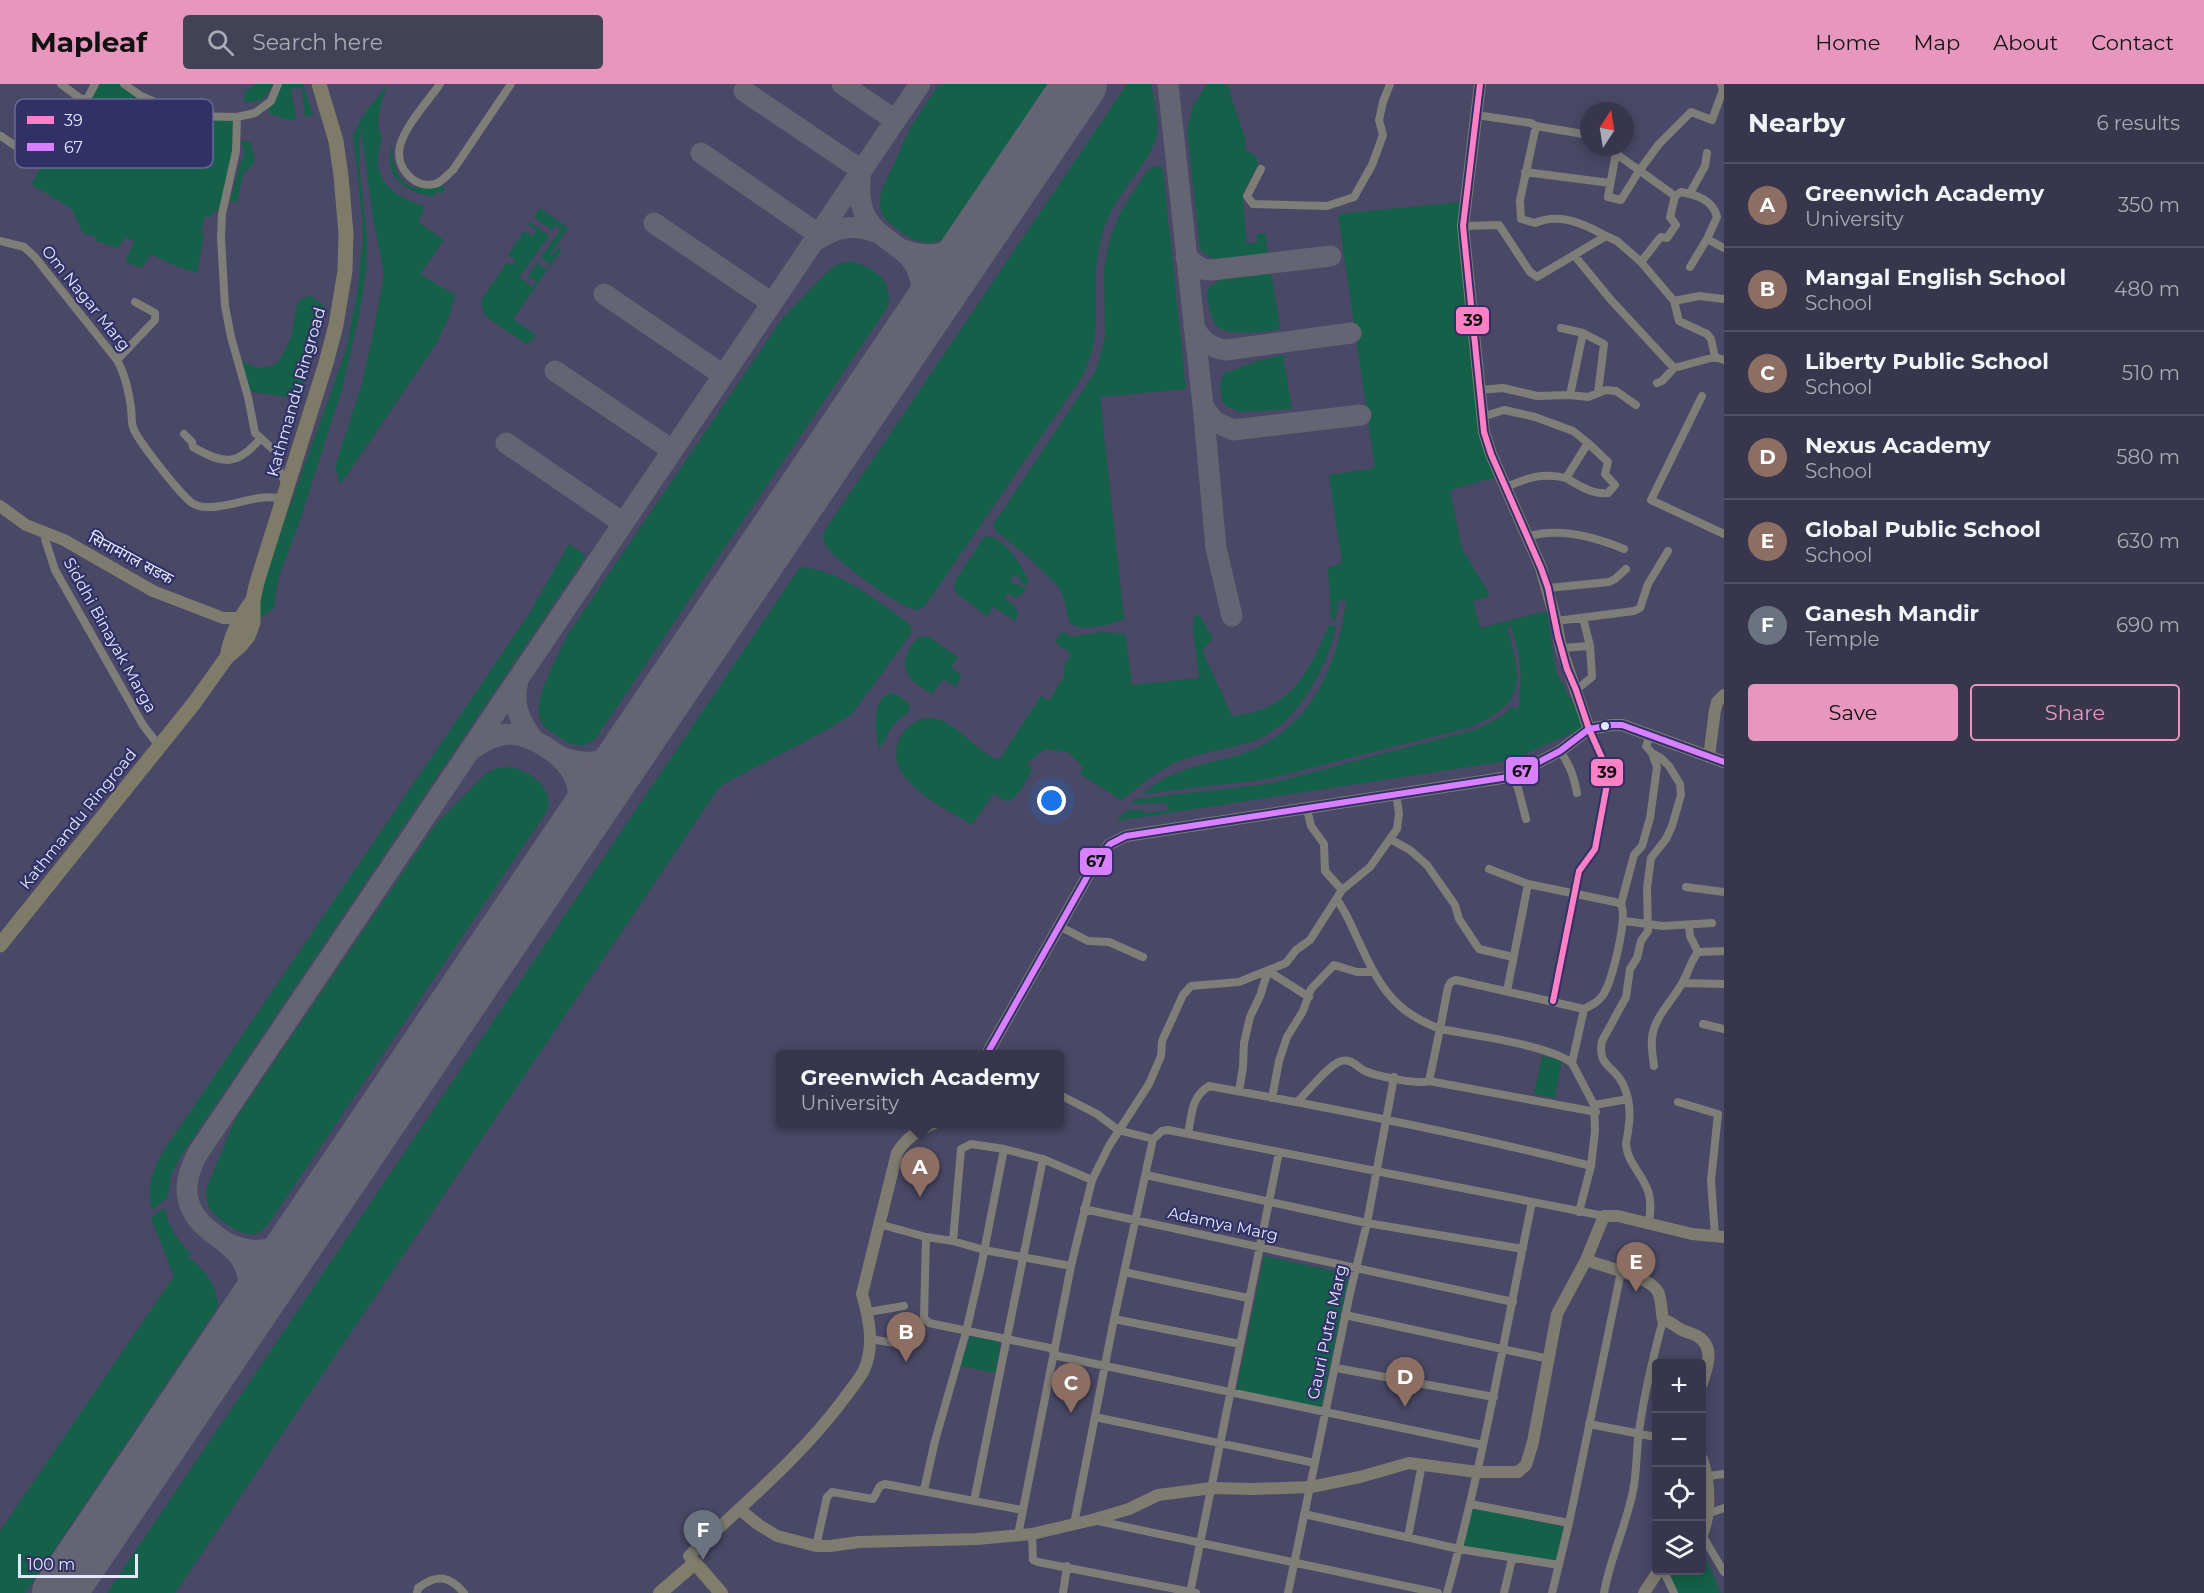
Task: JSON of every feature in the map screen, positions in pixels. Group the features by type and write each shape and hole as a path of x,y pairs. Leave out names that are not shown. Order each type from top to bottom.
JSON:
{"highway":[{"name":"Kathmandu Ringroad","path":"0,945 195,702 227,657 240,646 261,567 334,335 345,271 346,233 341,176 333,131 319,84"}],"main road":[{"path":"1480,84 1463,225 1482,417 1489,448 1548,588 1567,669 1589,729"},
{"name":"सिनामंगल सडक","path":"0,506 26,525 64,540 153,591 244,627"},
{"path":"1709,757 1715,710 1717,702 1724,695"},
{"path":"989,1050 1103,851 1120,839 1202,823 1512,776 1560,751 1589,729 1612,725 1622,725 1724,762"},
{"path":"721,1593 689,1556 832,1415 864,1371 870,1339 868,1312 862,1294 879,1224 897,1153 903,1142 925,1128"},
{"path":"739,1509 768,1532 792,1541 816,1546 1032,1534 1129,1509 1158,1495 1212,1488 1311,1487 1360,1477 1398,1465 1422,1464 1477,1472 1518,1472 1526,1465 1533,1442 1557,1314 1586,1260 1604,1216 1618,1216 1692,1234 1719,1237"},
{"path":"1586,1260 1643,1278 1654,1285 1659,1293 1663,1320 1698,1337 1706,1345 1709,1352 1706,1369"},
{"path":"1704,1467 1708,1476 1705,1521"},
{"path":"660,1593 694,1563"},
{"path":"1644,1593 1656,1575"}],"street":[{"path":"61,84 81,99 87,99 95,84"},
{"path":"124,84 148,99"},
{"path":"213,117 237,117 255,112 266,106 278,84"},
{"path":"440,84 409,128 399,148 402,168 414,180 425,184 441,181 453,170 511,84"},
{"path":"1261,170 1247,196 1253,204 1327,206 1354,197 1372,165 1383,135 1379,120 1390,84"},
{"path":"1615,156 1608,197 1621,200 1659,144 1691,112 1712,120 1723,90 1720,84"},
{"path":"1476,115 1580,133"},
{"path":"237,117 235,158 222,214 225,306 255,433 276,452 285,492"},
{"path":"1536,126 1520,200 1521,219 1535,223 1545,218 1574,221 1617,242 1641,262 1674,301 1679,321 1707,334 1712,339 1715,357"},
{"path":"1,136 15,146"},
{"path":"1690,193 1705,166 1707,153"},
{"path":"1623,156 1639,171 1675,196"},
{"path":"1525,172 1610,183"},
{"path":"1641,262 1659,239 1666,238 1676,225 1670,217 1675,196 1681,192 1690,193 1711,203 1717,217 1690,267"},
{"path":"1463,225 1498,225 1530,272 1537,278 1606,236"},
{"path":"1707,239 1724,248"},
{"name":"Om Nagar Marg","path":"1,241 24,247 34,256 117,360 123,373 133,428 180,491 192,502 203,507 231,504 285,492"},
{"path":"1574,255 1604,292 1674,369"},
{"path":"1674,301 1699,296 1724,299"},
{"path":"117,360 155,320 155,313 135,302"},
{"path":"1561,328 1583,333 1604,344 1598,393"},
{"path":"1570,395 1583,333"},
{"path":"1657,383 1674,369 1715,357 1724,360"},
{"path":"1479,390 1503,388 1537,396 1588,397 1606,390 1616,391 1636,405"},
{"path":"1702,396 1651,500 1724,534"},
{"path":"1482,417 1504,410 1535,417 1573,431 1608,462 1605,474 1614,482 1614,488 1602,494 1582,488 1566,478 1545,474 1506,487"},
{"path":"184,434 192,442 193,447 209,456 225,460 236,460 246,455 261,438"},
{"path":"1566,478 1588,443"},
{"path":"1527,537 1542,532 1582,536 1603,540 1624,549"},
{"name":"Siddhi Binayak Marga","path":"47,534 45,539 55,570 143,725 159,746"},
{"path":"1556,621 1616,615 1640,608 1652,576 1668,551"},
{"path":"1548,588 1609,582 1626,568"},
{"path":"1576,690 1592,677 1590,646 1583,618"},
{"path":"1561,648 1590,646"},
{"path":"1553,1001 1579,871 1595,849 1608,779 1606,767 1589,729"},
{"path":"1649,1224 1651,1207 1648,1191 1632,1162 1626,1144 1630,1122 1628,1099 1623,1083 1601,1058 1600,1050 1602,1041 1626,997 1630,969 1637,958 1641,940 1649,926 1647,888 1651,858 1666,839 1681,795 1680,784 1669,766 1646,746 1650,736"},
{"path":"1560,751 1574,776 1577,793"},
{"path":"1572,1063 1584,1009 1598,1000 1608,985 1624,921 1621,904 1634,855 1642,846 1650,818 1656,767 1652,753"},
{"path":"1512,776 1518,788 1526,819"},
{"path":"1018,1535 1071,1266 1092,1180 1118,1130 1153,1075 1161,1056 1162,1041 1183,995 1191,986 1212,982 1239,982 1286,963 1296,950 1310,939 1340,894 1370,867 1397,829 1399,813 1396,794"},
{"path":"1307,808 1311,826 1324,844 1326,871 1340,894 1374,972 1398,1005 1423,1022 1440,1029 1538,1049 1556,1054 1572,1063 1595,1109 1591,1166 1579,1212"},
{"path":"1390,839 1410,850 1427,865 1455,905 1459,918 1479,949 1513,957"},
{"path":"1489,869 1528,884 1621,904"},
{"path":"1507,991 1528,884"},
{"path":"1686,887 1724,892"},
{"path":"1624,921 1649,926 1712,923"},
{"path":"1689,925 1690,936 1698,951"},
{"path":"1059,926 1088,941 1109,942 1143,957"},
{"path":"1698,951 1724,951"},
{"path":"1654,1066 1652,1041 1654,1029 1683,983 1689,964 1698,951"},
{"path":"1272,1098 1283,1048 1316,983 1334,964 1357,972 1374,972"},
{"path":"1268,971 1309,997"},
{"path":"1239,1091 1244,1043 1250,1017 1268,971"},
{"path":"1429,1081 1448,987 1451,982 1456,980 1584,1009"},
{"path":"1683,983 1724,984"},
{"path":"1703,1024 1724,1029"},
{"path":"1297,1102 1343,1060 1352,1062 1371,1073 1417,1082 1429,1081 1595,1109 1628,1099"},
{"name":"Gauri Putra Marg","path":"1288,1593 1336,1368 1345,1315 1367,1222 1394,1077"},
{"path":"1188,1134 1195,1098 1199,1092 1209,1086 1386,1120 1591,1166"},
{"path":"1064,1098 1097,1114 1118,1130 1153,1139"},
{"path":"1678,1102 1718,1114 1711,1180 1719,1237"},
{"path":"1074,1524 1114,1319 1153,1139 1162,1131 1168,1130 1604,1216"},
{"path":"953,1241 961,1149 972,1144 1043,1159 1092,1180"},
{"path":"924,1490 935,1441 966,1332 1004,1149"},
{"path":"1032,1534 1033,1560 1192,1593 1248,1298 1279,1152"},
{"path":"974,1501 1043,1159"},
{"path":"1146,1174 1367,1222 1523,1249"},
{"path":"1447,1593 1494,1397 1532,1202"},
{"name":"Adamya Marg","path":"1084,1209 1513,1302"},
{"path":"879,1224 984,1250 1071,1266"},
{"path":"926,1237 924,1318 929,1323 1050,1348 1058,1356 1105,1367 1483,1445"},
{"path":"1125,1272 1248,1298"},
{"path":"1552,1593 1622,1272"},
{"path":"868,1312 904,1306"},
{"path":"1345,1315 1549,1359"},
{"path":"1114,1319 1240,1344"},
{"path":"1604,1593 1608,1571 1625,1523 1633,1490 1649,1370 1663,1320"},
{"path":"870,1339 907,1345"},
{"path":"1336,1368 1494,1397"},
{"path":"1095,1417 1315,1463"},
{"path":"1589,1424 1652,1436"},
{"path":"1408,1536 1422,1464"},
{"path":"1708,1476 1724,1474"},
{"path":"816,1546 827,1497 832,1492 873,1499 880,1486 885,1484 1022,1510"},
{"path":"1470,1504 1569,1523"},
{"path":"1707,1515 1724,1508"},
{"path":"1304,1514 1459,1549 1559,1565"},
{"path":"1092,1520 1438,1593"},
{"path":"1706,1542 1723,1566"},
{"path":"1504,1593 1512,1559"},
{"path":"1063,1593 1067,1566"},
{"path":"1665,1575 1674,1593"},
{"path":"417,1593 418,1588 426,1582 440,1578 448,1579 464,1593"}],"green space":[{"path":"97,84 121,84 145,99 84,99"},
{"path":"256,84 274,84 262,100 244,103 245,91"},
{"path":"280,84 303,84 313,115 305,117 302,88 291,89 296,120 270,114 269,108"},
{"path":"939,84 1048,84 946,237 929,243 912,239 889,223 882,213 880,198 910,128"},
{"path":"1127,84 1151,84 1157,115 1157,134 1148,156 1117,201 1104,228 1097,261 1093,343 1082,377 925,606 916,610 907,607 871,585 837,558 823,539 825,530"},
{"path":"1207,84 1229,84 1230,94 1245,138 1245,150 1256,156 1258,165 1243,193 1246,243 1257,243 1257,234 1265,234 1269,259 1223,261 1206,255 1200,249 1187,130 1193,106"},
{"path":"387,85 378,119 381,137 379,171 394,192 425,206 418,222 444,240 420,274 455,295 449,316 436,344 340,485 335,466 362,384 384,274 373,217 361,128 359,163 367,240 366,269 360,311 342,389 299,523 278,579 274,608 262,617 258,615 262,587 346,350 357,294 363,240 353,135 366,111"},
{"path":"213,120 233,121 233,146 220,211 214,210 211,217 205,216 197,273 151,254 142,268 125,262 134,241 125,237 118,248 96,241 97,238 83,233 69,207 31,184 41,168 213,168"},
{"path":"240,141 251,142 254,161 243,174 237,203 232,202 231,199 245,152"},
{"path":"392,142 396,171 405,183 419,188 443,186 445,189 442,194 437,191 433,197 422,194 404,186 397,180 390,164"},
{"path":"1153,166 1161,167 1163,171 1186,389 1100,397 1124,619 1103,626 1088,628 1074,626 1069,622 1064,598 1058,586 1027,556 997,532 993,525 1095,372 1105,337 1104,271 1109,243 1119,215 1144,175"},
{"path":"1460,202 1496,477 1450,490 1462,549 1490,595 1473,601 1480,628 1547,611 1556,672 1576,709 1583,728 1516,758 1500,762 1116,821 1126,811 1142,810 1144,813 1169,810 1166,803 1130,804 1137,799 1268,784 1477,729 1502,716 1513,706 1519,709 1521,675 1511,626 1507,627 1516,662 1516,688 1511,699 1502,709 1471,727 1268,779 1142,794 1176,773 1235,756 1260,746 1282,733 1300,716 1326,675 1342,627 1346,601 1339,600 1335,620 1331,619 1328,568 1342,563 1329,475 1375,468 1338,214"},
{"path":"540,208 568,228 550,254 552,255 558,247 562,249 513,319 536,335 526,344 486,317 481,304 507,262 512,265 516,261 508,255 524,231 532,236 537,230 529,225 530,222 549,236 519,277 533,287 537,282 528,276 537,263 546,269 550,264 541,257 561,229 555,225 552,230 534,217"},
{"path":"850,261 874,271 885,283 889,299 887,308 595,739 581,746 565,741 541,721 539,702 568,634 782,319 828,271 836,265"},
{"path":"1271,270 1280,329 1236,332 1221,329 1216,325 1207,299 1210,287 1228,277"},
{"path":"308,296 313,297 325,307 300,399 248,391 242,361 256,368 272,366 280,360 291,337 297,305 301,299"},
{"path":"1283,355 1292,409 1239,412 1225,405 1220,389 1225,373 1263,359"},
{"path":"984,537 1000,541 1006,547 1028,579 1027,586 1014,574 1010,581 1026,589 1015,598 1008,593 1004,598 1015,606 1018,615 1015,621 993,606 987,616 957,594 954,587 955,581"},
{"path":"569,544 586,556 179,1159 171,1175 168,1197 152,1210 151,1180 162,1153 529,614"},
{"path":"800,567 829,574 869,595 906,621 911,627 910,635 852,714 832,727 722,785 716,792 175,1593 107,1593"},
{"path":"1199,614 1213,639 1202,650 1232,716 1252,713 1283,698 1305,674 1329,625 1336,627 1325,660 1307,694 1283,723 1269,734 1253,741 1174,763 1121,800 1080,774 1083,767 1068,752 1045,749 1028,762 1028,766 1033,768 1014,798 1006,801 994,793 972,825 916,789 905,777 898,764 896,750 902,734 915,722 928,718 941,720 991,757 999,760 1041,696 1049,701 1064,676 1065,664 1071,654 1055,642 1062,631 1071,637 1102,632 1125,634 1132,685 1199,678 1193,629 1195,616"},
{"path":"921,636 929,637 958,657 951,667 961,675 956,687 943,679 932,694 907,674 906,656"},
{"path":"889,693 909,703 909,711 893,725 879,750 876,727 877,711 883,698"},
{"path":"511,767 526,772 540,782 548,795 547,811 269,1223 254,1234 243,1233 230,1226 210,1209 206,1190 234,1121 435,825 486,773 498,768"},
{"path":"1542,1056 1562,1060 1555,1098 1534,1094"},
{"path":"165,1209 174,1233 191,1254 188,1257 200,1267 213,1284 218,1307 25,1593 0,1593 0,1531 174,1276 151,1218"},
{"path":"1264,1256 1349,1274 1321,1409 1236,1392"},
{"path":"970,1337 997,1340 1000,1346 995,1373 960,1366"},
{"path":"1473,1508 1564,1529 1559,1560 1555,1563 1466,1547 1462,1543"},
{"path":"1706,1562 1721,1593 1676,1593 1669,1578 1676,1575 1706,1575"}],"taxiway":[{"path":"842,84 895,120"},
{"path":"251,1308 248,1277 241,1259 231,1247 201,1222 189,1204 187,1184 198,1153 920,84"},
{"path":"1168,84 1203,406 1214,421 1233,430 1361,415"},
{"path":"744,91 861,170 860,196 865,215 874,228 910,258 918,271 922,291 918,324"},
{"path":"701,153 818,234"},
{"path":"654,223 772,303"},
{"path":"815,241 830,232 845,228 861,228 878,233"},
{"path":"903,250 923,255 943,253 961,246 978,234"},
{"path":"1186,258 1202,269 1212,270 1331,256"},
{"path":"604,294 723,375"},
{"path":"1194,327 1207,343 1226,350 1351,333"},
{"path":"555,371 672,450"},
{"path":"1203,406 1216,548 1232,616"},
{"path":"506,443 623,523"},
{"path":"518,681 516,689 518,712 533,739"},
{"path":"472,749 492,738 511,734 529,738 553,752 568,767 578,787 576,827"},
{"path":"559,756 579,762 588,762 605,759 631,747"},
{"path":"225,1242 247,1250 267,1249 276,1247 304,1229"}],"runway":[{"path":"59,1593 1080,84"}],"transit line":[{"name":"39","path":"1480,84 1463,226 1484,432 1491,454 1541,568 1567,669 1606,767 1608,779 1595,849 1579,871 1553,1001"},
{"name":"67","path":"989,1050 1096,861 1110,844 1126,836 1512,776 1560,751 1589,729 1612,725 1622,725 1724,762"}],"place":[{"name":"Greenwich Academy","path":"920,1197"},
{"name":"Global Public School","path":"1636,1292"},
{"name":"Mangal English School","path":"906,1362"},
{"name":"Nexus Academy","path":"1405,1407"},
{"name":"Liberty Public School","path":"1071,1413"},
{"name":"Ganesh Mandir","path":"703,1560"}]}
